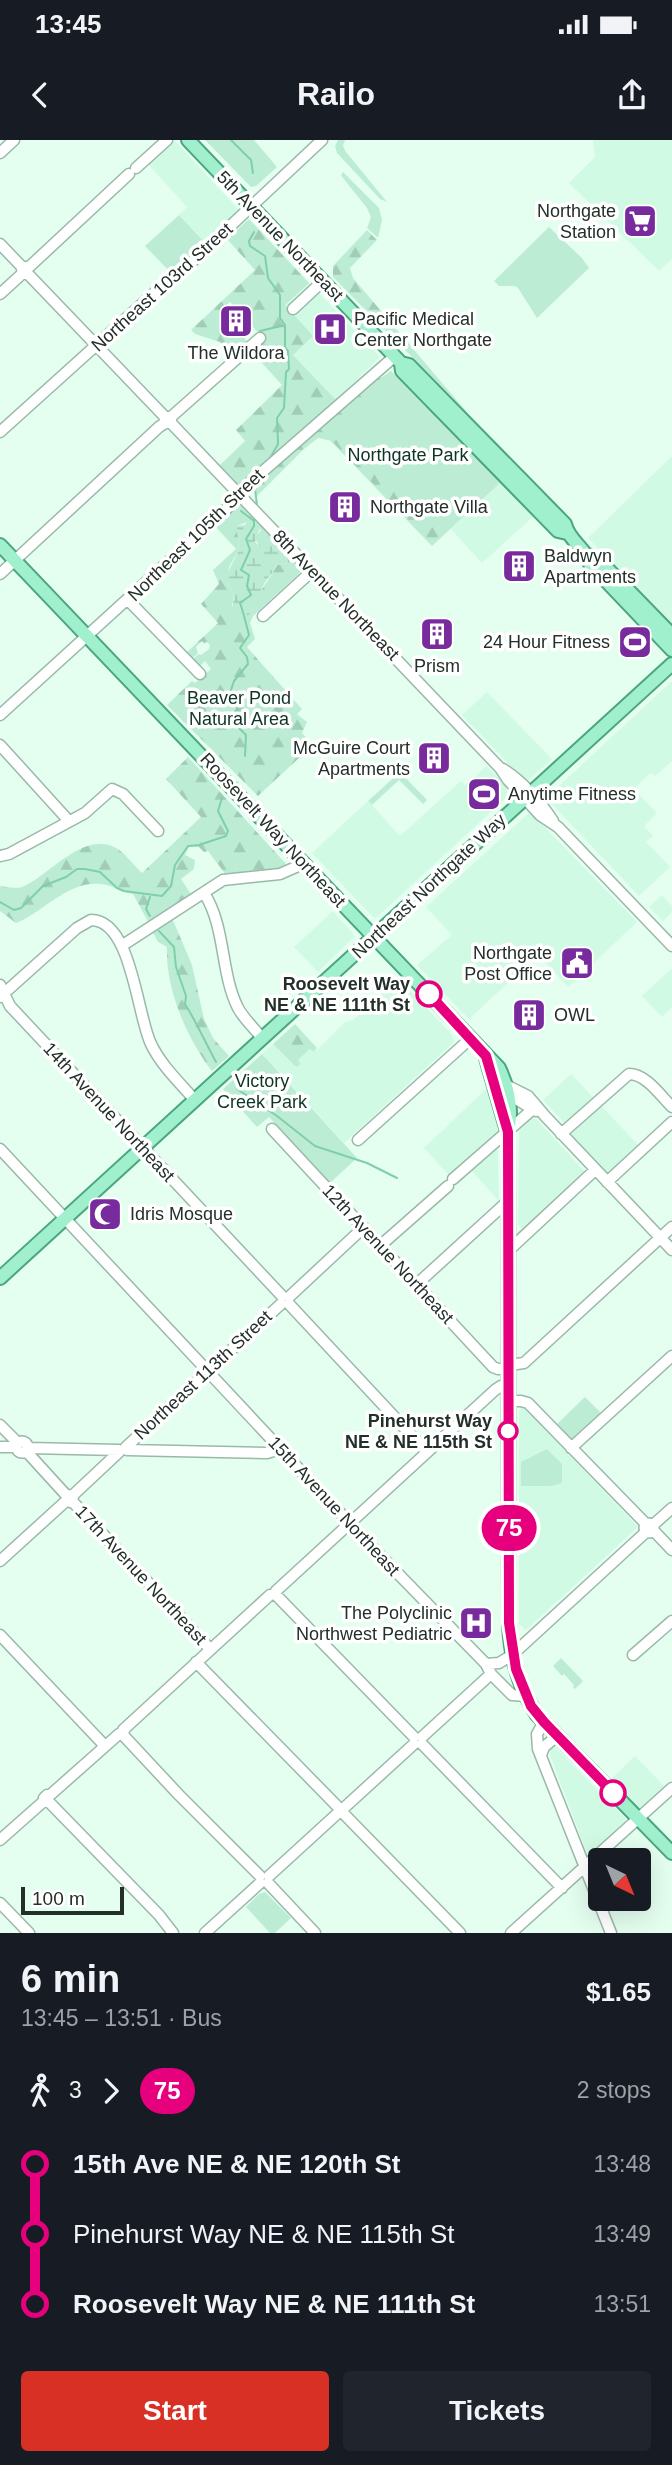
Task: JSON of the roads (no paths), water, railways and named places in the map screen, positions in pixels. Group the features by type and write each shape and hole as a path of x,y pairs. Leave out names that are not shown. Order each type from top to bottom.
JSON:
{"main road":[{"name":"5th Avenue Northeast","path":"188,140 398,360 402,371 558,531 567,533 588,555 597,558 672,635"},
{"name":"Roosevelt Way Northeast","path":"0,545 471,1038 486,1056 503,1088 508,1132 509,1623 512,1655 526,1696"},
{"name":"5th Avenue Northeast","path":"588,555 590,564 672,650"},
{"name":"Northeast Northgate Way","path":"0,1278 672,664"},
{"name":"15th Avenue Northeast","path":"526,1696 557,1736 672,1853"}],"street":[{"path":"0,153 14,140"},
{"path":"0,294 167,140"},
{"name":"Northeast 103rd Street","path":"0,432 202,252 322,140"},
{"name":"8th Avenue Northeast","path":"0,244 500,768 508,780 528,796 540,815 555,824 672,946"},
{"path":"293,309 323,281"},
{"path":"0,574 260,338"},
{"name":"Northeast 105th Street","path":"0,715 234,502 239,494 307,431 398,360"},
{"path":"263,616 312,571"},
{"path":"128,600 200,674"},
{"path":"0,745 68,820"},
{"path":"0,856 9,854 85,813 111,789 123,794 158,831"},
{"path":"123,945 229,878 280,874 305,863"},
{"path":"204,893 213,910 236,1001 262,1038"},
{"path":"1,992 77,928 91,920 101,922 123,945 150,1042 164,1065 194,1099"},
{"name":"14th Avenue Northeast","path":"1,992 10,1006 427,1452"},
{"path":"358,1140 471,1038"},
{"path":"561,1134 626,1075 635,1074 645,1080 672,1107"},
{"path":"503,1088 545,1116"},
{"path":"503,1088 532,1099 561,1134 672,1251"},
{"path":"380,1245 533,1109"},
{"path":"607,1182 672,1122"},
{"name":"12th Avenue Northeast","path":"272,1129 493,1367 509,1367"},
{"name":"15th Avenue Northeast","path":"0,1149 512,1695 526,1696"},
{"path":"508,1251 595,1170"},
{"path":"416,1283 507,1202"},
{"path":"509,1367 524,1363 672,1227"},
{"name":"Northeast 113th Street","path":"0,1562 363,1228"},
{"path":"571,1448 672,1356"},
{"path":"0,1840 122,1733 210,1649 275,1594 496,1389 509,1386"},
{"path":"509,1401 525,1402 672,1550"},
{"name":"17th Avenue Northeast","path":"0,1425 210,1649"},
{"path":"0,1447 267,1453 280,1449"},
{"path":"205,1933 418,1740 489,1669 512,1655 672,1508"},
{"path":"275,1594 562,1888"},
{"path":"633,1655 672,1620"},
{"path":"0,1635 105,1746"},
{"name":"17th Avenue Northeast","path":"196,1662 460,1933"},
{"path":"544,1722 537,1734 541,1755 611,1933"},
{"path":"122,1733 315,1933"},
{"path":"541,1755 544,1747 557,1736"},
{"path":"511,1933 672,1788"},
{"path":"48,1800 159,1915 173,1933"},
{"path":"0,1903 29,1933"}],"waterway":[{"path":"231,140 251,160 253,173"},
{"path":"254,232 249,241 250,246 265,256 268,278 280,295 280,318 285,325 285,347 288,351 289,369 286,372 284,408 277,418 278,444 269,460"},
{"path":"260,331 285,325"},
{"path":"225,362 245,343"},
{"path":"255,489 257,505"},
{"path":"241,511 254,521"},
{"path":"245,756 246,735 238,727 237,705 231,690 234,681 248,664 247,657 240,648 249,635 240,603 251,595 247,586 249,575 241,570 250,550 246,539 254,526 254,517"},
{"path":"0,902 14,910 21,908 43,886 66,877 77,869 100,872 124,891 162,896 171,886 175,865 188,846 226,836 228,831 218,811 222,798"},
{"path":"150,897 146,909 150,916"},
{"path":"159,931 174,947 176,967 186,996 185,1004 216,1062"},
{"path":"237,1089 315,1146 367,1163 397,1178"}],"place":[{"name":"Northgate Station","path":"640,221"},
{"name":"The Wildora","path":"236,321"},
{"name":"Pacific Medical Center Northgate","path":"330,329"},
{"name":"Northgate Villa","path":"345,507"},
{"name":"Baldwyn Apartments","path":"519,566"},
{"name":"Prism","path":"437,634"},
{"name":"24 Hour Fitness","path":"635,642"},
{"name":"McGuire Court Apartments","path":"434,758"},
{"name":"Anytime Fitness","path":"484,794"},
{"name":"Northgate Post Office","path":"577,963"},
{"name":"Roosevelt Way NE & NE 111th St","path":"429,994"},
{"name":"OWL","path":"529,1015"},
{"name":"Idris Mosque","path":"105,1214"},
{"name":"Pinehurst Way NE & NE 115th St","path":"508,1431"},
{"name":"The Polyclinic Northwest Pediatric","path":"476,1623"}],"park label":[{"name":"Northgate Park","path":"408,455"},
{"name":"Beaver Pond Natural Area","path":"239,708"},
{"name":"Victory Creek Park","path":"262,1091"}]}
